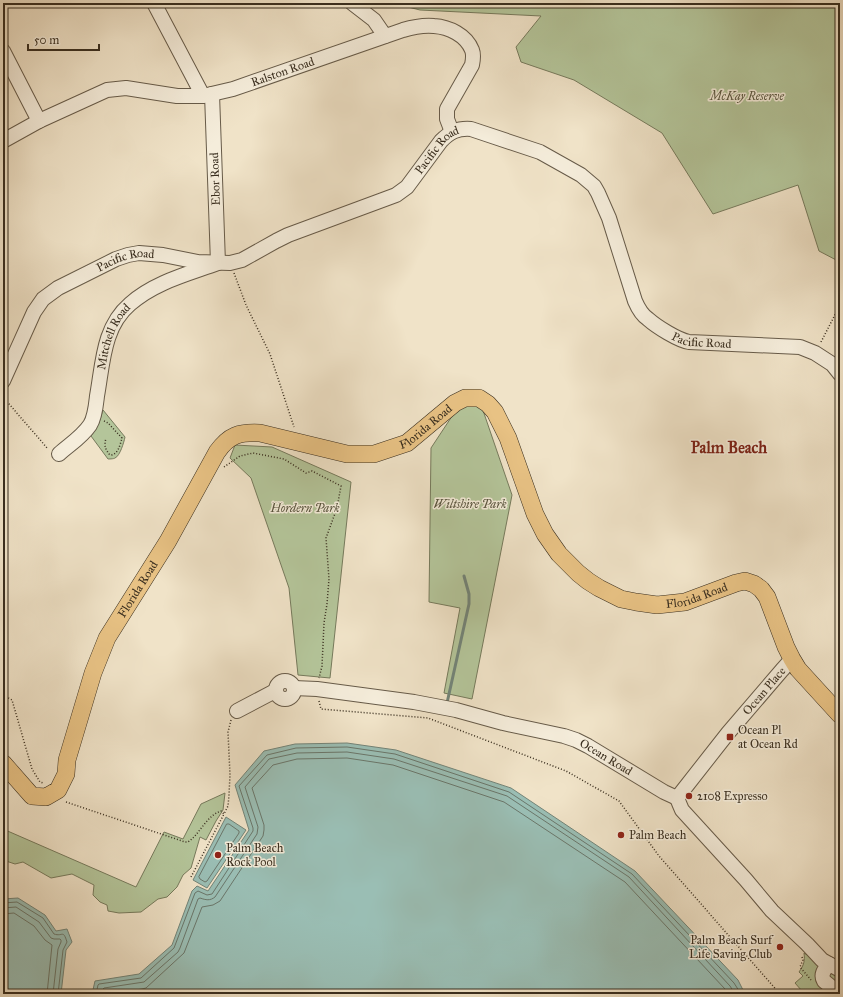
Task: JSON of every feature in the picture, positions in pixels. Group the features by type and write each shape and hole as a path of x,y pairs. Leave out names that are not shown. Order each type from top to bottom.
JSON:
{"main road":[{"name":"Florida Road","path":"52,794 66,774 67,760 93,673 107,638 168,541 216,452 223,443 232,437 248,433 260,433 347,454 374,454 407,443 455,403 465,398 479,398 488,404 495,412 505,431 535,514 545,534 559,554 578,573 599,588 621,599 657,605 685,602 745,581 754,584 767,597 786,648 798,669 840,715"},
{"path":"3,763 32,796 52,794"}],"street":[{"name":"Ebor Road","path":"154,3 208,95 224,263"},
{"path":"352,3 374,20 385,36"},
{"name":"Ralston Road","path":"3,142 39,120 107,90 126,88 176,96 208,95 233,89 418,26 434,26 455,31 465,39 472,51 472,65 447,109 447,119 452,132"},
{"path":"3,51 39,120"},
{"name":"Pacific Road","path":"3,381 38,305 43,299 58,288 128,254 139,253 163,255 198,262 224,263 242,260 288,235 396,195 407,187 441,141 452,132 464,128 540,152 581,175 594,186 609,218 635,301 640,311 647,319 657,326 684,341 689,342 800,347 815,353 832,364 840,373"},
{"name":"Mitchell Road","path":"59,454 90,425 96,401 106,340 119,315 135,299 157,285 224,263"},
{"name":"Ocean Place","path":"677,798 728,733 792,659"},
{"name":"Ocean Road","path":"237,710 275,691 276,694 282,699 290,698 294,692 294,688 317,689 456,710 576,740 664,792 677,798"},
{"path":"677,798 682,810 746,880 772,911 822,960 834,967"},
{"path":"834,967 823,973 822,979 840,994"}],"path":[{"path":"224,263 270,354 299,443"},
{"path":"815,353 840,305"},
{"path":"3,397 49,450 59,454"},
{"path":"104,421 108,423 122,438 114,455 110,455 105,449 104,445 106,438"},
{"path":"224,468 240,456 253,453 284,459 306,473 312,471 341,486 337,508 326,538 329,579 324,623 322,666 317,689 321,709 428,718 566,771 619,801 659,856 780,994"},
{"path":"3,695 12,700 32,770 40,782 52,794 64,801 185,842 190,841 213,816 221,812 224,814"},
{"path":"191,877 228,806 230,775 228,732 231,718 237,710"},
{"path":"807,944 800,952 803,960 800,968 812,980"}],"green space":[{"name":"McKay Reserve","path":"392,3 840,3 840,262 819,251 798,185 713,214 662,133 574,80 521,62 516,47 541,16 420,10"},
{"name":"Wiltshire Park","path":"477,393 512,495 472,699 444,693 460,608 429,602 431,448 466,395"},
{"path":"103,410 125,437 120,452 117,457 113,459 108,459 91,436 99,423"},
{"name":"Hordern Park","path":"235,445 272,447 351,482 330,678 298,675 289,588 251,478 230,458"},
{"path":"225,793 223,810 206,840 200,837 191,868 183,875 177,887 167,897 158,899 141,912 119,913 108,911 107,905 100,902 93,895 94,885 72,874 51,878 23,862 15,864 3,860 3,829 136,887 164,832 183,839 201,804"},
{"path":"804,953 840,975 840,994 808,994 802,991 795,983 803,976 799,972 804,963"}],"water":[{"path":"347,743 396,750 511,788 635,871 738,980 745,994 92,994 95,981 139,974 172,945 192,891 197,886 208,891 249,830 235,785 264,751 295,744"},
{"name":"Palm Beach Rock Pool","path":"226,817 246,830 207,888 193,880"},
{"path":"18,898 45,915 56,931 67,929 72,942 66,950 61,994 3,994 3,899"}],"waterway":[{"path":"447,703 469,604 469,594 464,576"}],"place":[{"name":"Ocean Pl at Ocean Rd","path":"730,737"},
{"name":"2108 Expresso","path":"689,796"},
{"name":"Palm Beach","path":"621,835"},
{"name":"Palm Beach Rock Pool","path":"218,855"},
{"name":"Palm Beach Surf Life Saving Club","path":"780,947"}],"district":[{"name":"Palm Beach","path":"729,447"}]}
